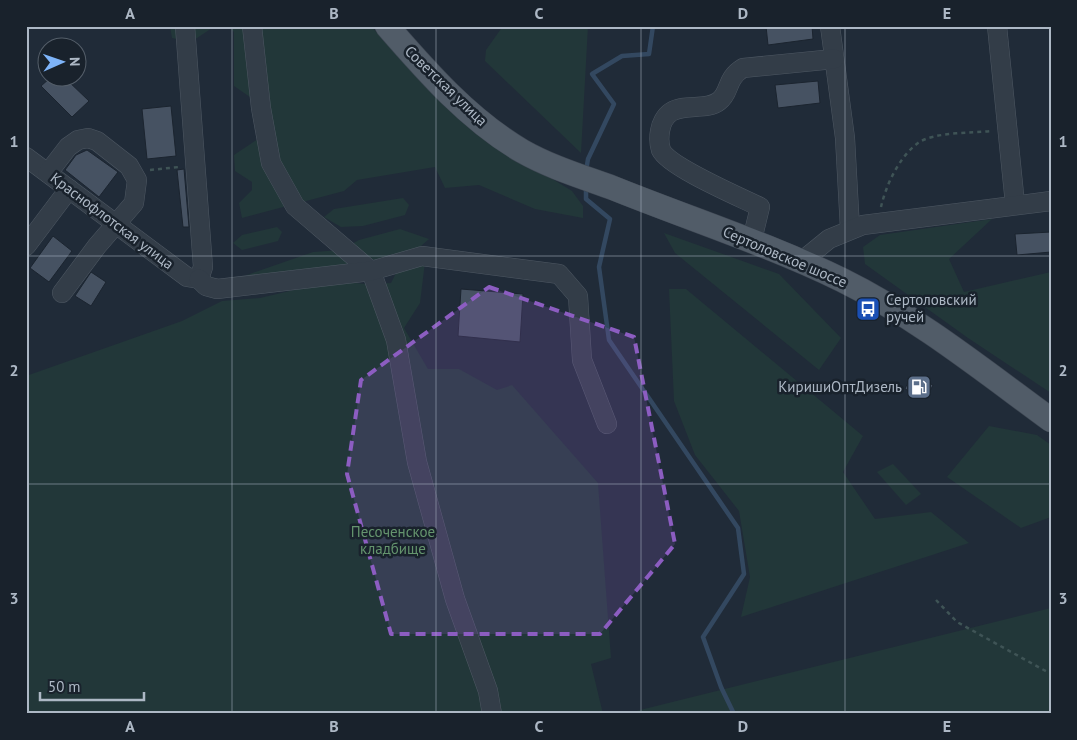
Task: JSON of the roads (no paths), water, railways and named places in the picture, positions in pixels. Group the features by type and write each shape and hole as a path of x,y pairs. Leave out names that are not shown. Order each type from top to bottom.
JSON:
{"main road":[{"name":"Советская улица","path":"387,26 423,68 490,129 523,151 620,191"},
{"name":"Сертоловское шоссе","path":"620,191 752,240 802,261 859,289 954,349 1051,420"}],"street":[{"path":"185,26 203,267 200,279"},
{"path":"252,26 261,108 271,163 295,206 371,271 396,340 417,462 455,599 488,691 492,714"},
{"path":"830,26 845,138 850,229"},
{"path":"997,26 1015,204"},
{"path":"752,240 760,208 676,165 662,151 659,137 661,123 671,112 685,106 718,102 724,96 732,75 743,68 834,59"},
{"path":"48,173 68,147 78,140 88,138 97,141 133,171 137,180 134,203 97,246 62,293"},
{"name":"Краснофлотская улица","path":"26,157 187,277 200,279 206,286 217,289 371,271 422,256 559,274 578,296 582,360 608,424"},
{"path":"26,246 69,189"},
{"path":"802,261 829,239 850,229 878,222 1051,201"}],"waterway":[{"name":"Сертоловский ручей","path":"586,171 588,159 614,104 592,74 622,56 649,54 653,26"},
{"name":"Сертоловский ручей","path":"586,187 586,199 610,219 599,267 609,340 738,528 744,574 703,637 721,687 734,714"}],"place":[{"name":"Сертоловский ручей","path":"868,309"},
{"name":"КиришиОптДизель","path":"919,387"}],"park label":[{"name":"Песоченское кладбище","path":"393,540"}]}
